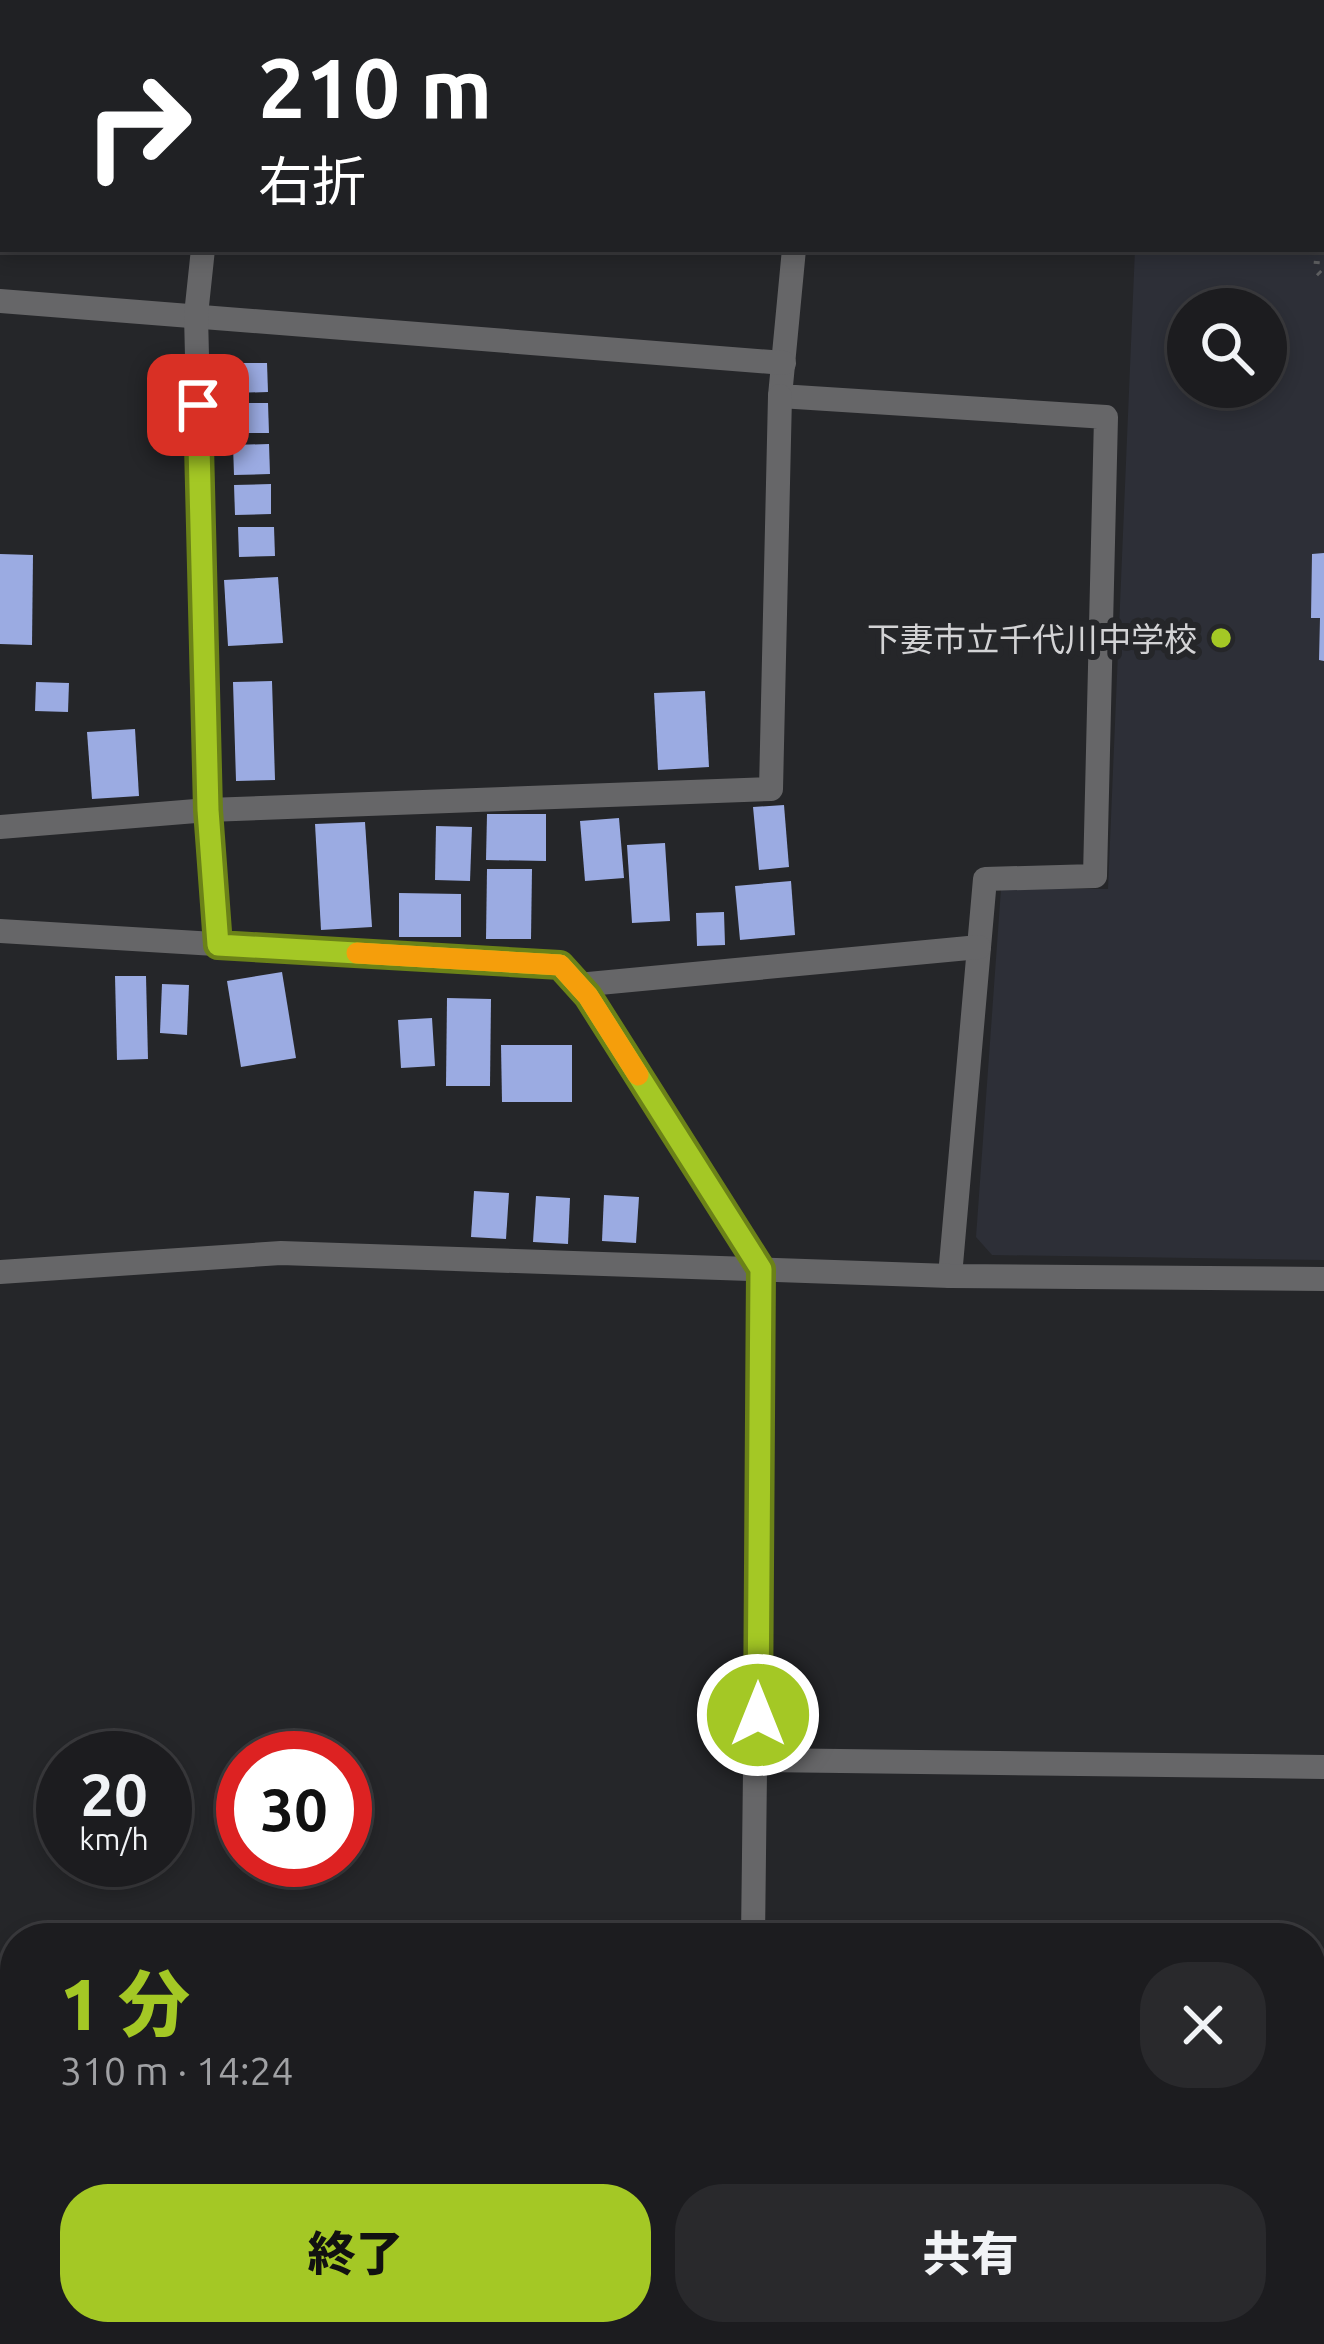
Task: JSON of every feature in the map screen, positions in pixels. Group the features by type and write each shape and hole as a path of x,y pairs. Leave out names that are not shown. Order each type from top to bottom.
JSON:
{"street":[{"path":"203,252 196,315 208,810 218,945"},
{"path":"0,827 208,810 771,789 780,396 794,252"},
{"path":"0,301 784,363"},
{"path":"780,396 1106,417 1095,876 985,879 950,1276"},
{"path":"0,931 560,965 578,985 761,1269 753,1923"},
{"path":"578,985 979,946"},
{"path":"0,1272 281,1253 950,1276 1324,1279"},
{"path":"758,1760 1324,1767"}],"shaded area":[{"name":"下妻市立千代川中学校","path":"1135,252 1324,252 1324,1260 992,1255 976,1237 1001,889 1108,889"}],"building":[{"path":"231,363 267,363 268,392 231,393"},
{"path":"232,403 268,403 269,433 232,433"},
{"path":"269,444 270,474 234,475 233,445"},
{"path":"271,484 271,514 235,515 234,485"},
{"path":"238,527 274,527 275,556 239,557"},
{"path":"1324,553 1324,661 1319,660 1320,618 1311,618 1312,554"},
{"path":"0,554 33,555 32,645 0,644"},
{"path":"278,577 283,643 228,646 224,580"},
{"path":"272,681 275,780 236,781 233,682"},
{"path":"36,682 69,683 68,712 35,711"},
{"path":"705,691 709,767 658,770 654,693"},
{"path":"135,729 139,796 92,799 87,732"},
{"path":"784,805 789,867 759,870 753,807"},
{"path":"487,814 546,814 546,861 486,860"},
{"path":"619,818 624,878 585,881 580,821"},
{"path":"365,822 372,927 321,930 315,824"},
{"path":"436,826 472,827 470,881 435,880"},
{"path":"665,843 670,921 632,923 627,845"},
{"path":"487,869 532,869 531,939 486,939"},
{"path":"791,881 795,935 740,940 735,886"},
{"path":"399,893 461,894 461,937 399,937"},
{"path":"724,912 725,945 697,946 696,913"},
{"path":"282,972 296,1058 241,1067 227,981"},
{"path":"115,976 146,976 148,1059 117,1060"},
{"path":"162,984 189,985 187,1035 160,1033"},
{"path":"447,998 491,999 490,1086 446,1086"},
{"path":"432,1018 435,1066 401,1068 398,1020"},
{"path":"501,1045 572,1045 572,1102 502,1102"},
{"path":"474,1191 509,1193 506,1239 471,1237"},
{"path":"604,1195 639,1197 636,1243 602,1241"},
{"path":"536,1196 570,1198 568,1244 533,1242"}],"slow traffic":[{"path":"357,953 560,965 588,996 638,1075"}],"place":[{"name":"下妻市立千代川中学校","path":"1221,638"}],"route":[{"path":"198,405 208,810 218,945 560,965 588,996 761,1269 758,1715"}]}
